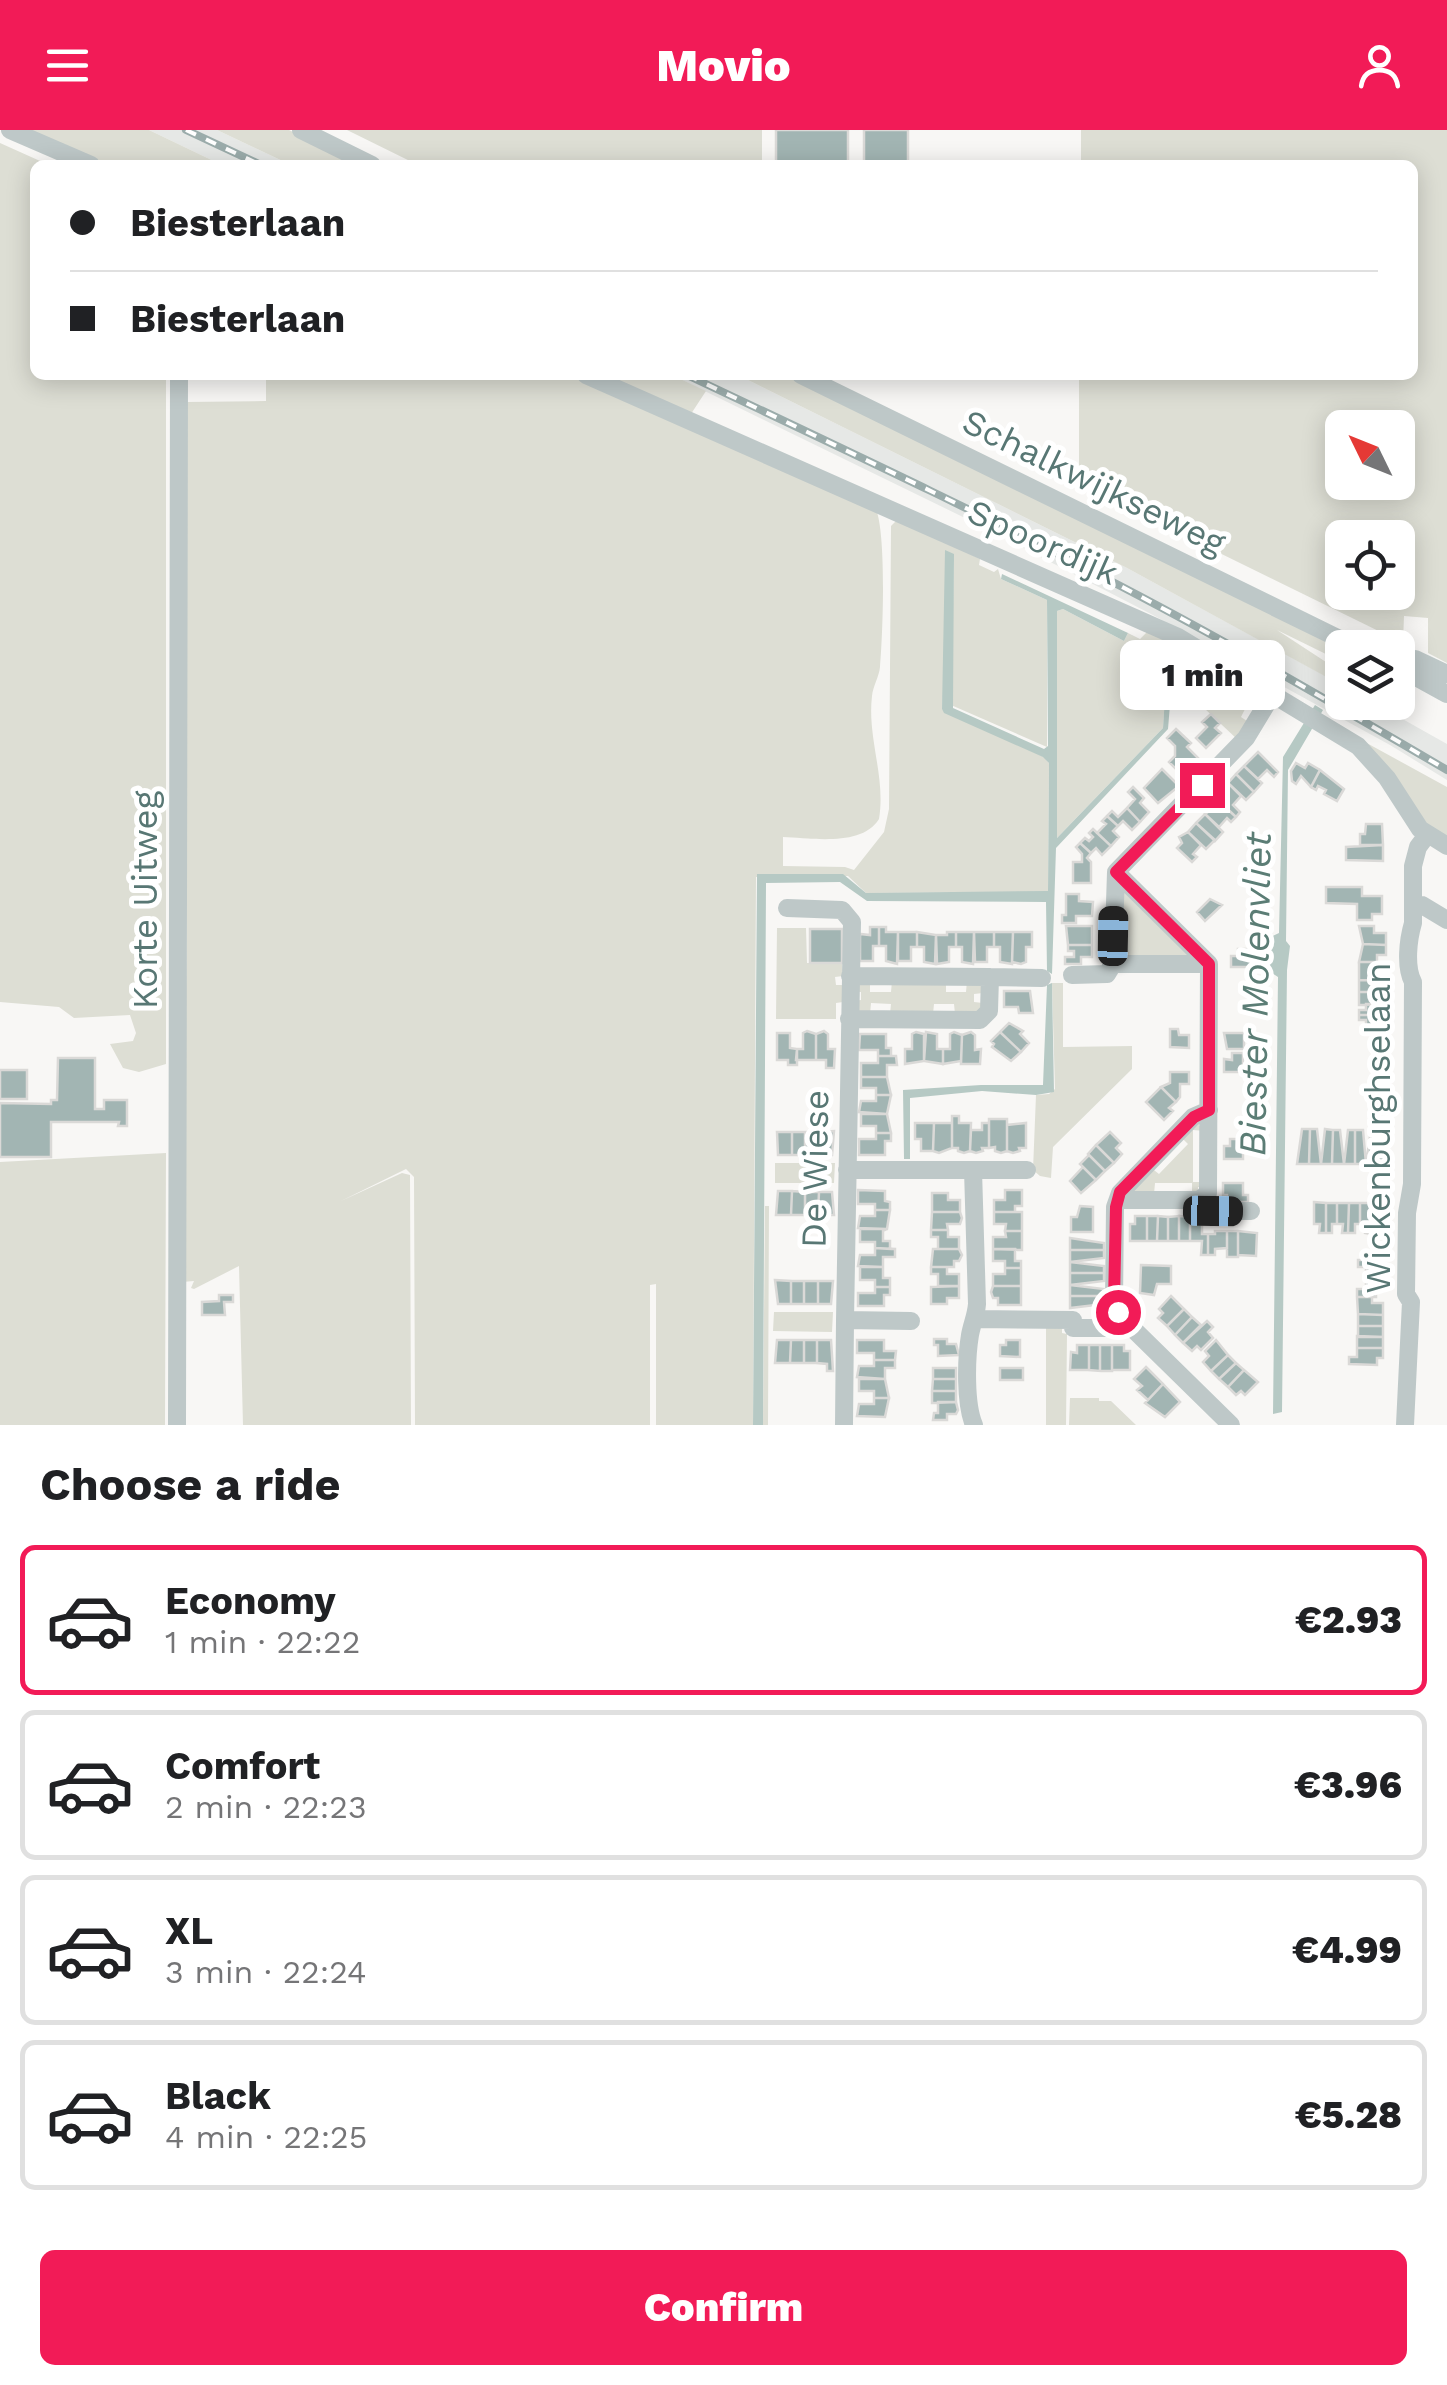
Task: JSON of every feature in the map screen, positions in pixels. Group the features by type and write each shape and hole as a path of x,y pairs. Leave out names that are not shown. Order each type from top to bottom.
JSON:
{"street":[{"path":"10,130 79,160"},
{"path":"301,130 362,160"},
{"name":"Korte Uitweg","path":"177,1425 179,380"},
{"name":"Spoordijk","path":"597,380 1178,637 1367,753 1427,835"},
{"name":"Schalkwijkseweg","path":"811,380 1325,632"},
{"path":"1415,667 1447,674"},
{"path":"1415,671 1447,694"},
{"path":"1072,976 1107,974 1113,964 1116,872 1246,738 1272,695"},
{"path":"1427,835 1447,846"},
{"name":"Wickenburghselaan","path":"1405,1425 1411,1302 1406,1294 1407,1212 1412,1184 1413,982 1409,975 1415,856 1427,835"},
{"path":"1116,872 1209,964 1210,1189 1199,1200 1119,1200"},
{"path":"1414,905 1422,905 1447,920"},
{"name":"De Wiese","path":"787,908 834,908 849,914 852,922 844,1425"},
{"path":"1113,964 1209,964"},
{"path":"850,976 1042,978"},
{"path":"849,1018 980,1020 989,1011 990,977"},
{"path":"1209,1110 1194,1117 1124,1185 1116,1207 1114,1302 1125,1321 1231,1425"},
{"path":"847,1170 1027,1170"},
{"path":"973,1170 976,1319 970,1334 968,1410 974,1425"},
{"path":"1206,1196 1213,1211 1252,1212"},
{"path":"976,1319 1073,1320 1074,1328 1106,1328 1125,1321"},
{"path":"846,1320 912,1320"}],"shaded area":[{"path":"25,130 149,130 212,160 95,160"},
{"path":"149,130 217,130 280,160 212,160"},
{"path":"217,130 289,130 349,160 280,160"},
{"path":"347,130 762,130 762,160 408,160"},
{"path":"1081,130 1447,130 1447,663 1428,653 1428,618 1404,616 1403,630 1377,630 1336,610 1415,610 1415,520 1325,520 1325,605 1079,484 1079,380 1418,380 1418,160 1081,160"},
{"path":"0,143 38,160 30,160 30,380 166,380 166,1064 139,1072 123,1068 110,1044 133,1041 136,1033 130,1015 74,1018 59,1007 0,1002"},
{"path":"266,380 587,380 877,512 882,544 883,610 880,667 871,712 880,788 879,819 861,834 849,837 783,837 783,866 854,870 884,832 889,809 891,526 899,518 980,559 979,565 994,572 998,569 1001,579 1047,600 1047,747 951,705 954,554 942,709 1044,757 1049,763 1048,892 866,893 848,876 756,877 753,1425 656,1425 656,1284 650,1285 650,1425 415,1425 414,1177 406,1169 341,1201 402,1173 410,1175 411,1425 243,1425 239,1266 194,1289 194,1281 182,1282 179,1277 187,950 187,402 266,401"},
{"path":"605,380 683,380 706,391 689,417"},
{"path":"682,380 748,380 1127,568 1325,676 1325,709 1151,614"},
{"path":"748,380 795,380 1325,640 1325,654 1277,630 1325,661 1325,676 1127,568"},
{"path":"945,550 954,554 953,708 1044,749 1048,746 1047,600 1001,579 1002,574 1128,633 1124,641 1063,609 1057,611 1057,838 1163,728 1167,665 1139,649 1144,642 1216,685 1212,688 1173,668 1168,729 1056,848 1052,974 1047,971 1046,902 867,901 840,882 766,883 763,1425 753,1425 757,874 843,874 866,893 1048,891 1049,763 942,709"},
{"path":"1063,609 1124,641 1128,633 1140,639 1149,630 1256,690 1262,698 1258,708 1248,703 1241,717 1247,721 1238,740 1172,678 1173,668 1214,687 1215,682 1140,649 1167,664 1163,728 1056,839 1055,618 1057,611"},
{"path":"1315,705 1323,710 1288,770 1286,941 1290,946 1282,1412 1273,1414 1278,977 1261,966 1259,950 1279,933 1283,757"},
{"path":"1344,720 1404,720 1447,744 1447,780"},
{"path":"1343,730 1447,787 1447,840 1429,830"},
{"path":"1120,887 1192,955 1118,956"},
{"path":"777,928 806,928 807,963 842,963 843,976 835,977 836,985 843,985 843,1002 836,1003 836,1019 776,1019"},
{"path":"870,981 870,992 891,992 892,981 946,981 946,992 966,992 967,981 981,984 983,993 974,994 974,1002 983,1003 980,1012 955,1014 954,1004 934,1004 933,1014 890,1014 891,1004 871,1003 870,1014 860,1014 853,1001 861,1000 861,992 853,992 855,985"},
{"path":"1052,983 1063,983 1063,1047 1132,1046 1132,1069 1053,1147 1051,1178 1033,1170 1036,1095 1055,1089"},
{"path":"1052,983 1054,1092 1036,1095 982,1091 910,1098 910,1159 904,1159 903,1090 1043,1085 1047,985"},
{"path":"1199,1121 1205,1131 1193,1130 1193,1182 1204,1182 1204,1187 1198,1187 1198,1194 1192,1194 1192,1183 1155,1183 1154,1194 1131,1194 1150,1167 1159,1174 1188,1144 1182,1138"},
{"path":"166,1153 165,1425 0,1425 0,1162"},
{"path":"775,1163 835,1163 834,1183 775,1183"},
{"path":"765,1206 769,1206 768,1425 763,1425"},
{"path":"774,1312 833,1312 832,1332 773,1331"},
{"path":"1046,1324 1062,1325 1062,1333 1067,1334 1066,1425 1046,1425"},
{"path":"1070,1398 1111,1401 1136,1425 1069,1425"}],"building":[{"path":"776,130 848,130 848,160 776,160"},
{"path":"864,130 908,130 908,160 864,160"},
{"path":"1211,714 1220,723 1215,728 1221,733 1206,748 1196,738 1207,727 1202,722"},
{"path":"1176,729 1191,743 1187,747 1200,760 1184,777 1169,762 1175,756 1175,746 1167,738"},
{"path":"1258,752 1278,772 1274,777 1267,770 1258,779 1244,766"},
{"path":"1296,763 1305,768 1308,763 1320,770 1311,787 1301,776 1296,784 1292,781 1291,771"},
{"path":"1244,766 1262,783 1254,792 1236,774"},
{"path":"1162,769 1179,786 1158,803 1144,788"},
{"path":"1320,770 1344,789 1337,801 1324,794 1326,790 1311,787"},
{"path":"1236,774 1254,792 1246,800 1228,783"},
{"path":"1228,783 1241,796 1233,805 1240,812 1236,817 1221,803 1225,798 1219,792"},
{"path":"1133,787 1144,798 1140,803 1149,812 1140,822 1127,808 1135,799 1128,792"},
{"path":"1221,803 1236,817 1231,822 1227,818 1219,827 1205,814"},
{"path":"1127,808 1140,822 1132,830 1123,821 1118,826 1107,816 1112,811 1118,817"},
{"path":"1205,814 1223,832 1215,841 1196,823"},
{"path":"1107,816 1118,826 1113,831 1119,837 1111,846 1097,833 1106,824 1102,821"},
{"path":"1196,823 1215,840 1206,849 1188,832"},
{"path":"1366,824 1382,824 1383,845 1360,845 1360,834 1365,834"},
{"path":"1093,829 1111,846 1102,855 1096,848 1091,853 1080,843 1093,837 1089,833"},
{"path":"1188,832 1201,845 1192,862 1177,848 1182,843 1179,837"},
{"path":"1080,843 1091,853 1087,858 1091,862 1091,883 1073,883 1073,862 1082,862 1076,847"},
{"path":"1383,845 1383,861 1346,860 1346,847"},
{"path":"1326,887 1362,887 1362,896 1382,896 1382,914 1372,914 1372,920 1357,920 1357,904 1326,903"},
{"path":"1066,894 1079,894 1079,901 1093,902 1092,916 1076,916 1076,923 1062,923"},
{"path":"1210,899 1222,905 1205,921 1197,912"},
{"path":"1066,926 1092,926 1092,945 1068,945"},
{"path":"1359,926 1374,926 1374,933 1386,933 1386,945 1363,944"},
{"path":"870,927 879,927 879,946 873,946 873,961 860,961 860,934 870,935"},
{"path":"879,927 886,927 886,932 898,932 897,964 886,961 886,946 879,946"},
{"path":"810,929 842,929 842,963 810,963"},
{"path":"898,932 917,932 917,947 911,947 911,961 898,961"},
{"path":"917,932 936,935 935,964 924,962 924,947 917,947"},
{"path":"956,932 956,947 949,947 949,962 937,964 936,935"},
{"path":"956,932 974,932 973,964 962,962"},
{"path":"974,932 994,932 994,947 987,947 987,962 975,962"},
{"path":"994,932 1013,932 1012,964 1000,962"},
{"path":"1013,932 1032,932 1032,947 1026,947 1026,962 1021,964 1012,962"},
{"path":"1363,944 1386,945 1386,955 1377,955 1377,962 1359,962"},
{"path":"1068,945 1092,945 1092,957 1081,957 1081,964 1065,964 1065,957 1074,957"},
{"path":"1238,949 1251,949 1251,967 1231,967 1231,956 1238,956"},
{"path":"1359,962 1377,962 1377,969 1386,969 1386,981 1359,980"},
{"path":"1359,980 1386,981 1386,992 1359,992"},
{"path":"1004,991 1030,991 1033,1013 1004,1007"},
{"path":"1359,992 1386,992 1385,1004 1359,1005"},
{"path":"1366,1004 1385,1004 1385,1015 1359,1015 1359,1010 1366,1010"},
{"path":"1359,1015 1385,1015 1385,1027 1366,1027 1366,1020 1359,1020"},
{"path":"1009,1023 1023,1031 1020,1034 1029,1043 1021,1052 1000,1032"},
{"path":"1170,1029 1178,1029 1179,1035 1189,1035 1189,1048 1170,1047"},
{"path":"926,1032 937,1034 943,1064 924,1061"},
{"path":"1000,1032 1021,1052 1011,1061 992,1047 991,1041"},
{"path":"777,1033 790,1033 790,1048 797,1049 797,1065 777,1060"},
{"path":"803,1033 816,1034 816,1060 796,1060 797,1049 803,1049"},
{"path":"1224,1033 1244,1033 1244,1049 1227,1049"},
{"path":"816,1034 828,1034 828,1049 835,1049 834,1068 826,1068 826,1060 816,1060"},
{"path":"860,1034 886,1034 886,1048 891,1048 891,1056 878,1056 878,1050 859,1050"},
{"path":"912,1034 924,1034 924,1061 905,1064 905,1049 912,1049"},
{"path":"950,1034 962,1035 961,1061 943,1064 943,1049 950,1049"},
{"path":"962,1035 975,1035 975,1050 981,1049 980,1064 961,1064"},
{"path":"1232,1053 1243,1053 1243,1072 1224,1072 1224,1059 1232,1060"},
{"path":"878,1056 896,1056 897,1065 887,1065 887,1077 861,1077 861,1063 878,1063"},
{"path":"58,1058 95,1058 95,1109 104,1109 104,1100 127,1100 127,1126 118,1126 119,1122 51,1122 51,1157 0,1157 0,1103 51,1104 51,1100 57,1100"},
{"path":"0,1070 27,1070 27,1099 0,1099"},
{"path":"1170,1072 1189,1072 1189,1084 1180,1084 1176,1102 1161,1087 1170,1083"},
{"path":"861,1077 887,1077 891,1095 876,1095 876,1088 861,1088"},
{"path":"1161,1087 1176,1102 1164,1120 1146,1102"},
{"path":"876,1095 891,1095 887,1114 859,1112 861,1101 876,1101"},
{"path":"861,1114 887,1114 891,1133 876,1133 876,1126 861,1126"},
{"path":"952,1116 959,1116 959,1123 971,1123 970,1151 952,1148"},
{"path":"989,1119 1007,1119 1007,1151 989,1148"},
{"path":"915,1123 934,1123 933,1151 921,1151 921,1139 915,1139"},
{"path":"934,1123 952,1123 952,1148 933,1151"},
{"path":"982,1123 989,1123 989,1148 976,1153 970,1151 971,1130 982,1130"},
{"path":"1026,1123 1026,1148 1007,1151 1007,1125"},
{"path":"1302,1129 1310,1129 1309,1164 1297,1164"},
{"path":"1310,1129 1317,1129 1321,1164 1309,1164"},
{"path":"1325,1129 1333,1130 1332,1164 1321,1164"},
{"path":"1333,1130 1340,1130 1344,1164 1332,1164"},
{"path":"1348,1130 1355,1130 1355,1164 1344,1164"},
{"path":"1355,1130 1363,1130 1366,1164 1355,1164"},
{"path":"1371,1130 1378,1130 1378,1165 1366,1164"},
{"path":"1378,1130 1386,1131 1390,1165 1378,1165"},
{"path":"834,1131 832,1155 819,1155 819,1132"},
{"path":"777,1132 792,1132 792,1155 778,1155"},
{"path":"792,1132 805,1132 805,1155 792,1155"},
{"path":"805,1132 819,1132 819,1155 805,1155"},
{"path":"1110,1132 1121,1143 1116,1148 1122,1154 1114,1163 1096,1145"},
{"path":"876,1133 891,1133 891,1141 885,1141 885,1155 859,1155 859,1139 876,1139"},
{"path":"1230,1139 1248,1139 1247,1146 1243,1146 1243,1159 1224,1159 1224,1146 1230,1146"},
{"path":"1096,1145 1114,1163 1105,1171 1088,1154"},
{"path":"1089,1155 1105,1171 1096,1180 1080,1164"},
{"path":"1083,1167 1096,1180 1081,1193 1070,1181"},
{"path":"1223,1183 1243,1183 1243,1195 1248,1195 1248,1202 1227,1202"},
{"path":"858,1190 885,1191 890,1210 875,1210 875,1204 858,1204"},
{"path":"1005,1190 1022,1190 1022,1206 1015,1206 1015,1212 994,1212 994,1200 1005,1200"},
{"path":"778,1191 792,1191 791,1215 776,1215"},
{"path":"792,1191 805,1192 805,1215 791,1215"},
{"path":"805,1192 819,1192 818,1215 805,1215"},
{"path":"819,1192 832,1192 834,1215 818,1215"},
{"path":"932,1193 948,1193 948,1200 960,1200 960,1212 932,1212"},
{"path":"1314,1202 1326,1203 1326,1233 1319,1233 1320,1224 1314,1224"},
{"path":"1326,1203 1337,1203 1337,1224 1332,1224 1332,1233 1326,1233"},
{"path":"1337,1203 1349,1203 1348,1233 1342,1233 1343,1224 1337,1224"},
{"path":"1349,1203 1360,1203 1360,1224 1355,1224 1355,1233 1348,1233"},
{"path":"1360,1203 1372,1203 1371,1234 1365,1233 1365,1224 1360,1224"},
{"path":"1372,1203 1384,1203 1384,1225 1378,1224 1378,1234 1371,1234"},
{"path":"1080,1206 1093,1207 1093,1232 1071,1232 1071,1217 1077,1217"},
{"path":"875,1210 890,1210 887,1229 858,1228 860,1216 875,1216"},
{"path":"932,1212 960,1212 962,1218 960,1224 947,1224 948,1230 931,1230"},
{"path":"994,1212 1022,1212 1022,1231 1005,1231 1006,1224 994,1224"},
{"path":"1135,1216 1147,1216 1147,1241 1130,1241 1130,1224 1135,1224"},
{"path":"1147,1216 1158,1216 1157,1241 1147,1241"},
{"path":"1158,1216 1168,1217 1168,1241 1157,1241"},
{"path":"1179,1216 1179,1241 1168,1241 1168,1217"},
{"path":"1179,1216 1190,1217 1190,1241 1179,1241"},
{"path":"1190,1217 1202,1217 1202,1234 1208,1234 1208,1255 1201,1255 1202,1241 1190,1241"},
{"path":"860,1229 887,1229 883,1231 883,1241 890,1241 890,1249 875,1248 875,1242 860,1242"},
{"path":"931,1230 948,1230 948,1237 959,1237 959,1249 938,1249 938,1237 931,1237"},
{"path":"1005,1231 1022,1231 1022,1250 993,1249 993,1237 1006,1237"},
{"path":"1227,1231 1227,1248 1215,1249 1215,1255 1208,1255 1208,1234"},
{"path":"1227,1231 1238,1231 1238,1257 1227,1257"},
{"path":"1238,1231 1257,1233 1256,1256 1238,1255"},
{"path":"1070,1238 1104,1243 1104,1250 1070,1250"},
{"path":"875,1248 895,1249 895,1257 883,1257 883,1267 858,1266 860,1255 875,1255"},
{"path":"933,1249 959,1249 962,1255 954,1261 954,1267 931,1267"},
{"path":"993,1249 1015,1249 1015,1261 1021,1261 1021,1268 1005,1268 1005,1261 993,1261"},
{"path":"1070,1250 1104,1250 1104,1258 1070,1262"},
{"path":"1358,1260 1371,1260 1371,1265 1383,1266 1383,1278 1366,1278 1366,1267 1358,1267"},
{"path":"1070,1262 1104,1266 1104,1273 1070,1273"},
{"path":"1141,1265 1171,1266 1171,1284 1157,1284 1154,1295 1140,1293"},
{"path":"860,1267 883,1267 883,1278 890,1278 890,1287 875,1287 875,1280 860,1280"},
{"path":"931,1267 947,1267 947,1274 959,1274 959,1286 938,1286 938,1274 931,1274"},
{"path":"1005,1268 1021,1268 1021,1286 993,1286 993,1274 1005,1274"},
{"path":"1070,1273 1104,1273 1104,1281 1070,1285"},
{"path":"1366,1278 1383,1278 1383,1291 1376,1291 1376,1297 1357,1297 1357,1289 1366,1289"},
{"path":"775,1280 791,1281 791,1304 778,1304"},
{"path":"791,1281 804,1281 804,1304 791,1304"},
{"path":"804,1281 818,1281 818,1304 804,1304"},
{"path":"818,1281 833,1281 831,1304 818,1304"},
{"path":"1070,1285 1104,1289 1104,1296 1070,1296"},
{"path":"959,1286 959,1298 947,1298 947,1304 931,1304 931,1287"},
{"path":"993,1286 1021,1286 1021,1305 998,1305 998,1298 993,1298 991,1292"},
{"path":"875,1287 890,1287 890,1295 884,1295 884,1306 858,1306 858,1293 875,1293"},
{"path":"219,1295 233,1295 233,1302 224,1302 225,1315 202,1315 202,1302 219,1301"},
{"path":"1070,1296 1104,1296 1104,1304 1070,1308"},
{"path":"1171,1296 1184,1309 1167,1326 1158,1318 1163,1313 1159,1309"},
{"path":"1357,1297 1372,1297 1372,1303 1383,1303 1383,1315 1358,1314"},
{"path":"1184,1309 1192,1317 1175,1335 1167,1326"},
{"path":"1358,1314 1383,1315 1383,1326 1358,1326"},
{"path":"1192,1317 1201,1325 1183,1343 1175,1335"},
{"path":"1207,1321 1213,1327 1208,1332 1213,1338 1201,1350 1197,1346 1192,1351 1183,1343"},
{"path":"1358,1326 1383,1326 1383,1337 1358,1337"},
{"path":"1357,1336 1383,1337 1383,1348 1357,1348"},
{"path":"934,1339 956,1344 959,1355 938,1356"},
{"path":"777,1340 791,1340 790,1363 775,1363"},
{"path":"791,1340 804,1340 804,1363 790,1363"},
{"path":"804,1340 817,1340 817,1363 804,1363"},
{"path":"817,1340 831,1340 833,1371 827,1371 827,1364 817,1363"},
{"path":"857,1340 884,1340 884,1351 896,1351 895,1360 874,1360 874,1353 857,1353"},
{"path":"1006,1340 1020,1340 1020,1357 1000,1356 1000,1345 1006,1345"},
{"path":"1216,1340 1228,1355 1211,1371 1203,1362 1209,1356 1205,1351"},
{"path":"1077,1345 1089,1345 1089,1370 1070,1370 1071,1352 1077,1353"},
{"path":"1089,1345 1100,1345 1100,1371 1089,1370"},
{"path":"1100,1345 1112,1345 1112,1371 1100,1371"},
{"path":"1112,1345 1124,1345 1124,1351 1130,1351 1130,1370 1112,1370"},
{"path":"1357,1348 1383,1348 1383,1358 1377,1358 1377,1365 1349,1364 1349,1357 1357,1357"},
{"path":"1228,1355 1236,1363 1219,1379 1211,1371"},
{"path":"874,1360 895,1360 895,1368 885,1368 885,1379 857,1377 859,1366 874,1366"},
{"path":"1236,1363 1244,1370 1228,1387 1219,1379"},
{"path":"1146,1367 1163,1384 1148,1400 1137,1390 1142,1386 1134,1379"},
{"path":"933,1368 956,1368 956,1379 933,1379"},
{"path":"1000,1368 1023,1368 1023,1380 1000,1380"},
{"path":"1244,1370 1258,1382 1245,1395 1241,1391 1236,1395 1228,1387"},
{"path":"859,1379 885,1379 889,1398 874,1398 874,1391 859,1391"},
{"path":"933,1379 956,1379 956,1391 932,1391"},
{"path":"1163,1384 1180,1402 1165,1417 1145,1403"},
{"path":"932,1391 956,1391 956,1402 932,1403"},
{"path":"874,1398 889,1398 885,1417 857,1416 859,1404 874,1404"},
{"path":"938,1402 956,1402 956,1414 947,1414 947,1420 933,1420"}],"railway":[{"path":"186,130 250,160"},
{"path":"698,380 1103,577 1447,770"}],"route":[{"path":"1118,1312 1114,1302 1116,1207 1120,1192 1194,1117 1209,1110 1210,1027 1209,964 1116,872 1202,785"}],"water label":[{"name":"Biester Molenvliet","path":"1255,994"}]}
